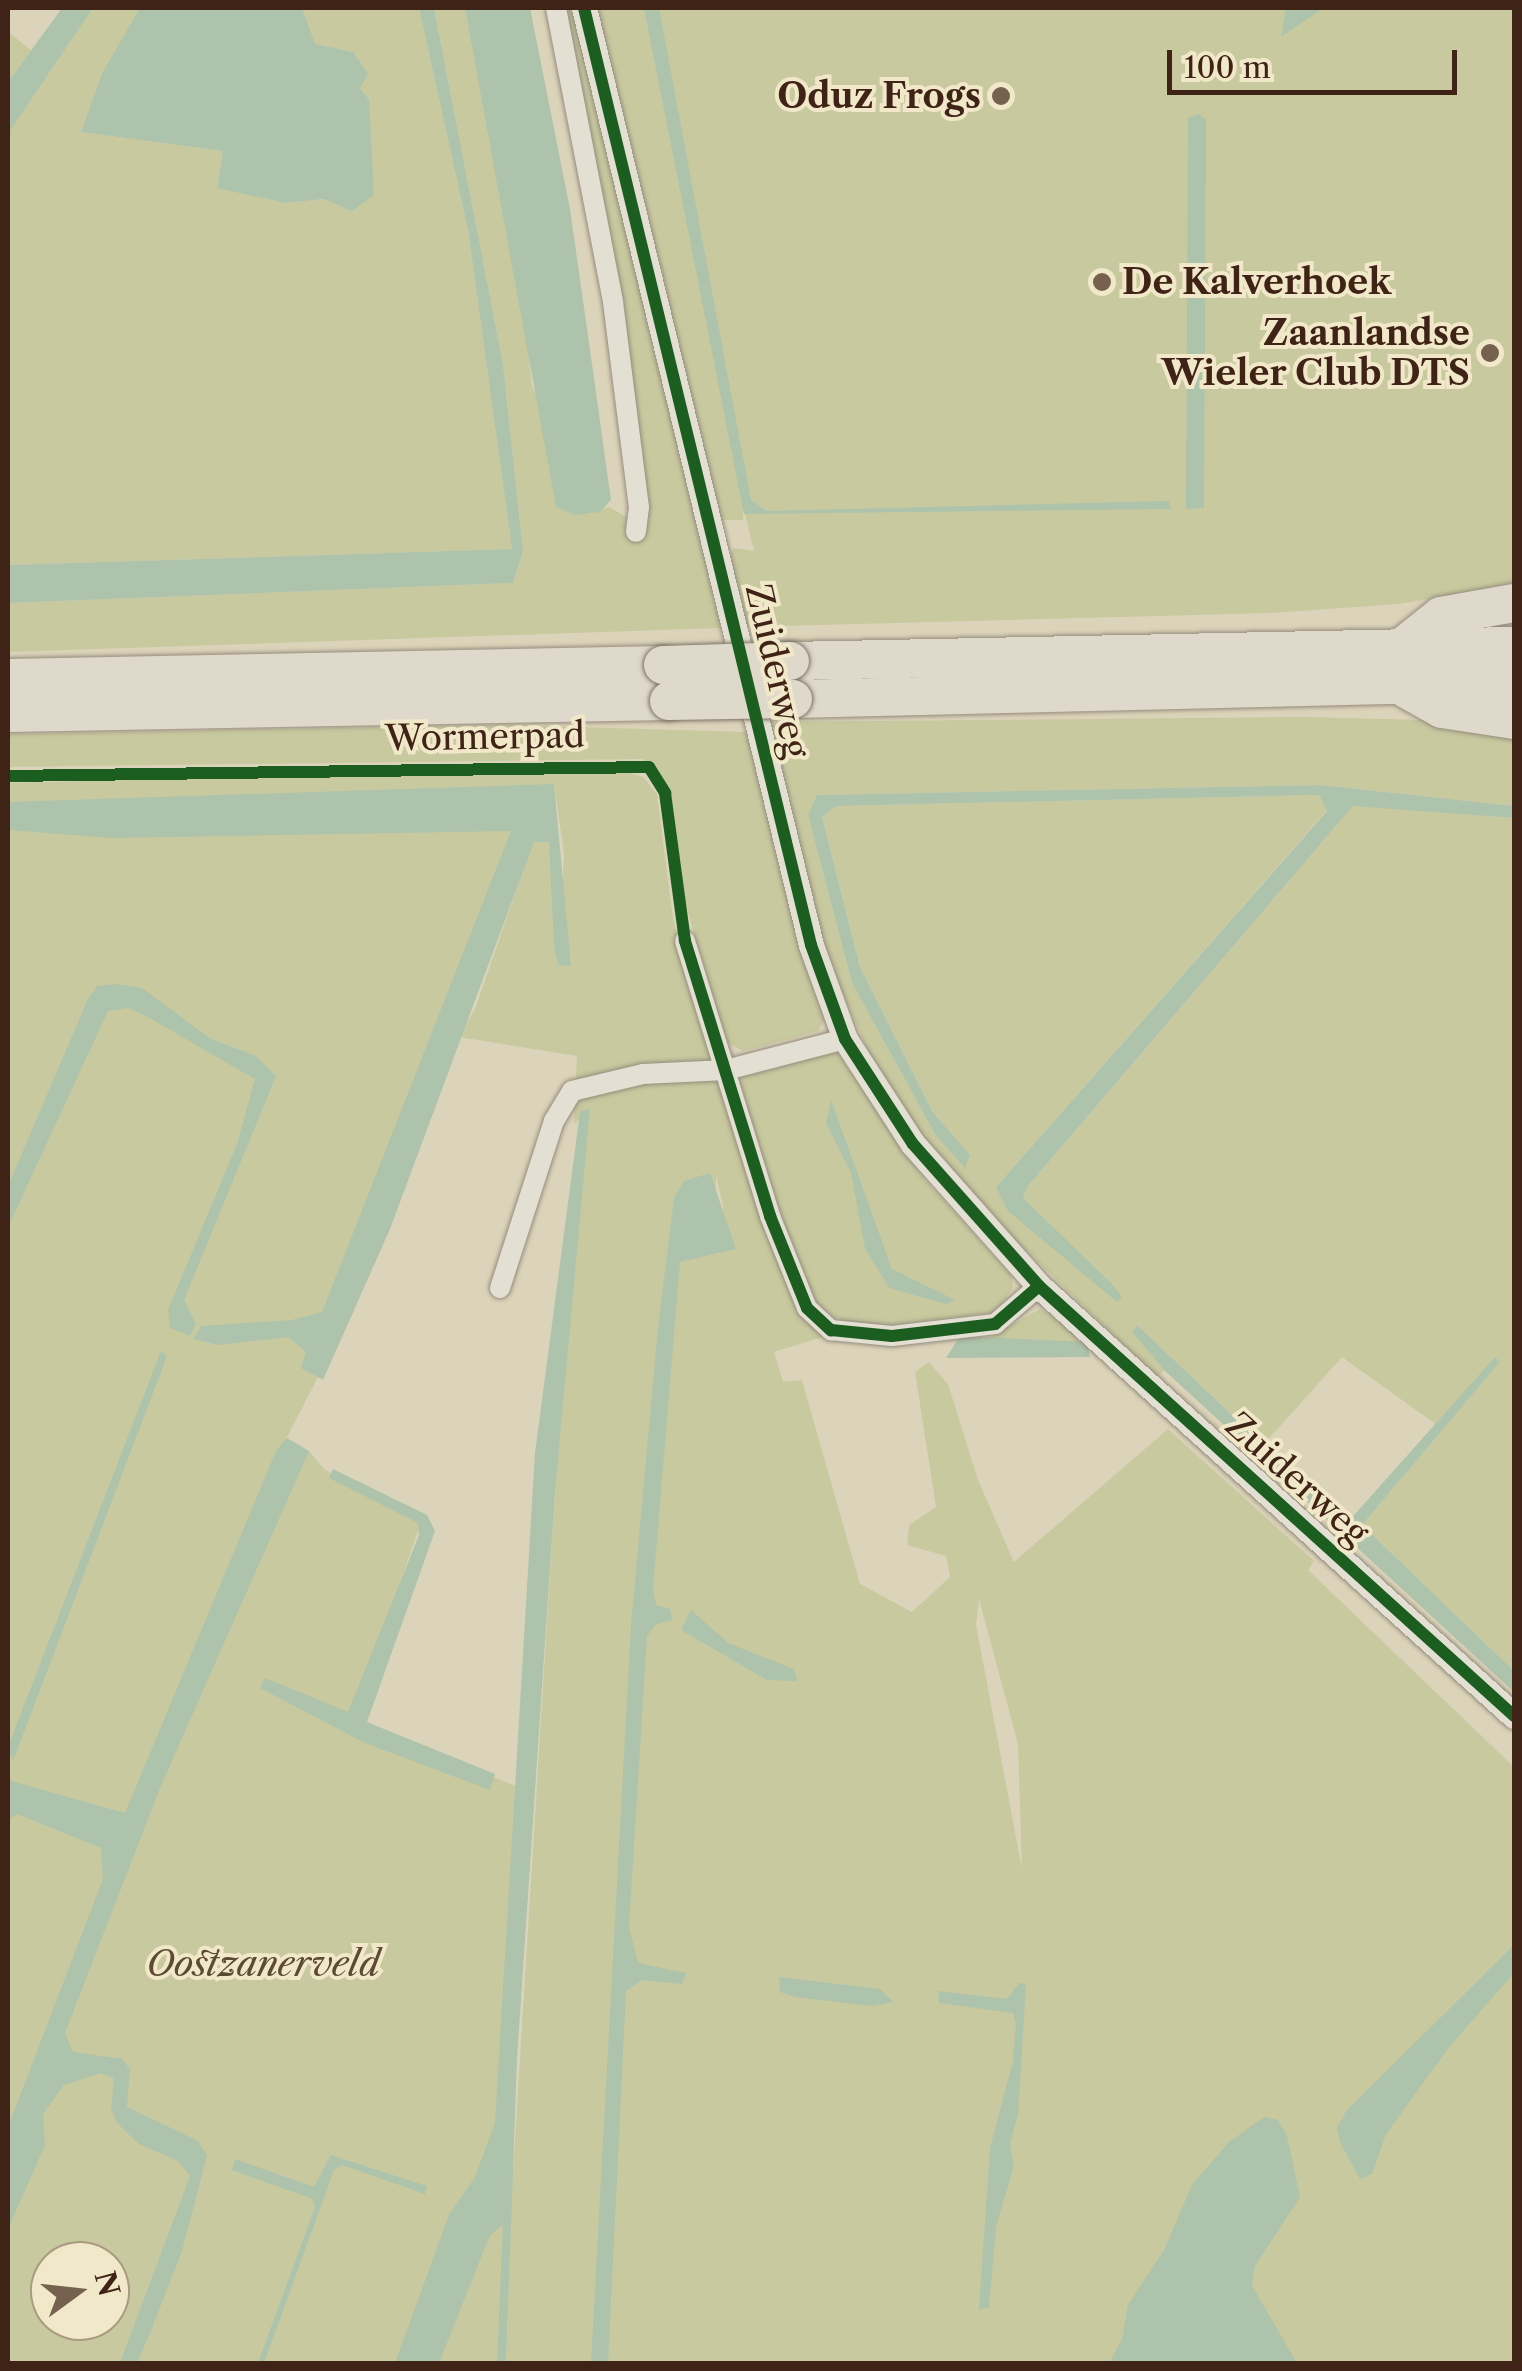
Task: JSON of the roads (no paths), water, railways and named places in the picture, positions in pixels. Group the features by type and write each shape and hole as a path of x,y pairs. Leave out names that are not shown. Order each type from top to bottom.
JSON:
{"highway":[{"path":"1400,667 1441,616 1514,603"},
{"path":"8,678 666,683 792,700 1400,667 1514,646"},
{"path":"8,713 666,683 790,661 1400,667 1514,682"},
{"path":"1400,667 1442,709 1514,720"}],"street":[{"path":"556,8 613,302 639,506 636,532"},
{"name":"Zuiderweg","path":"584,8 811,945 845,1039 913,1144 1039,1286 1514,1716"},
{"path":"685,941 807,1308 831,1330 892,1336 995,1324 1039,1286"},
{"path":"500,1288 554,1121 572,1091 644,1074 726,1070 845,1039"}],"place":[{"name":"Oduz Frogs","path":"1001,96"},
{"name":"De Kalverhoek","path":"1102,282"},
{"name":"Zaanlandse Wieler Club DTS","path":"1490,353"}],"park label":[{"name":"Oostzanerveld","path":"263,1964"}]}
